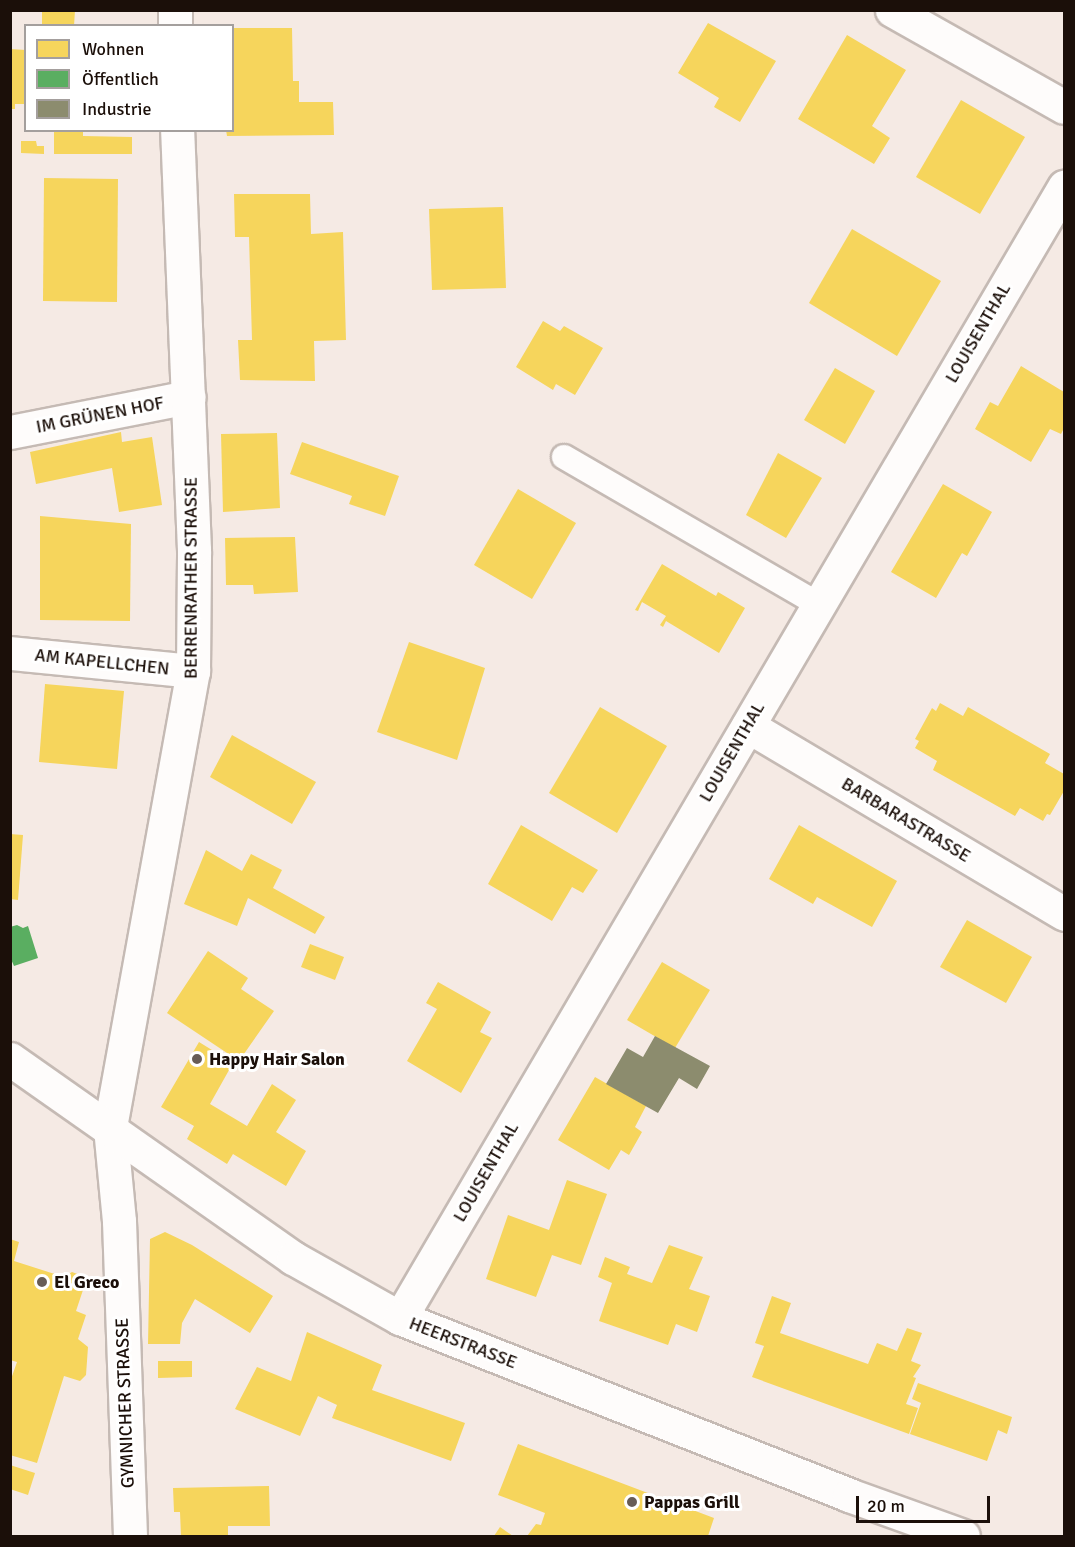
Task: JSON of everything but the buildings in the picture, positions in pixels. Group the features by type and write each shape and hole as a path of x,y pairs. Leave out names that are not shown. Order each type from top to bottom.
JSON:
{"street":[{"path":"892,10 1065,107"},
{"name":"BERRENRATHER STRASSE","path":"110,1127 193,670 194,549 177,132"},
{"name":"LOUISENTHAL","path":"400,1318 1065,187"},
{"name":"IM GRÜNEN HOF","path":"10,432 189,397"},
{"name":"AM KAPELLCHEN","path":"10,653 193,670"},
{"name":"BARBARASTRASSE","path":"748,726 1065,914"},
{"name":"HEERSTRASSE","path":"10,1059 110,1127 293,1258 400,1318 849,1495 963,1536"},
{"name":"GYMNICHER STRASSE","path":"110,1127 119,1221 130,1536"}],"lane":[{"path":"564,457 819,605"}],"place":[{"name":"Happy Hair Salon","path":"197,1059"},
{"name":"El Greco","path":"42,1282"},
{"name":"Pappas Grill","path":"632,1502"}]}
